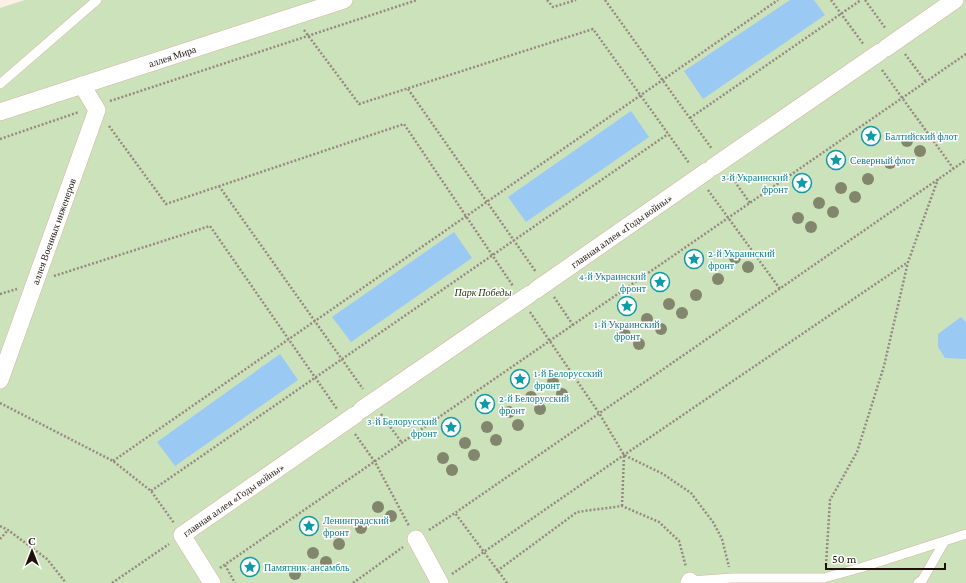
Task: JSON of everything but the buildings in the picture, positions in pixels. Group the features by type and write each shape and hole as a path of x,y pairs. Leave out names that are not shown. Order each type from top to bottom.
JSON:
{"street":[{"name":"аллея Мира","path":"0,112 344,0"},
{"name":"главная аллея «Годы войны»","path":"182,535 955,0"},
{"path":"82,85 96,108"},
{"name":"аллея Военных инженеров","path":"0,380 36,282 96,108"},
{"path":"182,535 210,580"},
{"path":"416,539 440,583"}],"lane":[{"path":"0,84 97,0"},
{"path":"690,582 732,578 824,578 966,534"},
{"path":"918,583 923,579 944,542"}],"path":[{"path":"0,139 96,108 308,35 417,0"},
{"path":"547,0 553,7 576,0"},
{"path":"605,0 690,118 861,0"},
{"path":"113,461 778,0"},
{"path":"831,0 841,14 879,52 902,98 953,168"},
{"path":"294,17 359,104 593,29 668,134 706,172 728,218 780,289"},
{"path":"210,580 225,565 966,54"},
{"path":"408,89 514,240 550,341 599,414 624,455 663,474 691,493 713,522 722,539 732,578"},
{"path":"96,108 166,204 404,124 492,256 573,325"},
{"path":"151,492 668,134"},
{"path":"353,583 966,160"},
{"path":"824,578 828,556 830,500 857,452 884,366 908,262 938,179"},
{"path":"219,186 342,360 375,462 416,539"},
{"path":"0,294 210,226 316,378 402,443"},
{"path":"440,583 624,455 908,262"},
{"path":"0,403 113,461 151,492 182,535"},
{"path":"622,506 624,455"},
{"path":"497,571 578,512 622,506 659,522 679,541 690,582"},
{"path":"455,513 507,583"},
{"path":"0,526 8,530 46,559 66,583"},
{"path":"0,539 8,530"},
{"name":"главная аллея «Годы войны»","path":"112,583 182,535"},
{"path":"225,565 235,583"}],"green space":[{"name":"Парк Победы","path":"25,0 966,0 966,583 0,583 0,8"}],"water":[{"path":"790,0 814,0 825,15 703,99 684,71"},
{"path":"631,111 649,137 526,222 508,197"},
{"path":"454,232 472,258 351,342 332,317"},
{"path":"961,317 966,322 966,359 945,358 938,347 938,334"},
{"path":"280,354 298,380 175,466 157,442"}],"place":[{"name":"Балтийский флот","path":"871,136"},
{"name":"Северный флот","path":"836,160"},
{"name":"3-й Украинский фронт","path":"802,183"},
{"name":"2-й Украинский фронт","path":"694,259"},
{"name":"4-й Украинский фронт","path":"660,282"},
{"name":"1-й Украинский фронт","path":"627,306"},
{"name":"1-й Белорусский фронт","path":"520,379"},
{"name":"2-й Белорусский фронт","path":"485,404"},
{"name":"3-й Белорусский фронт","path":"451,427"},
{"name":"Ленинградский фронт","path":"309,526"},
{"name":"Памятник-ансамбль","path":"250,567"}]}
